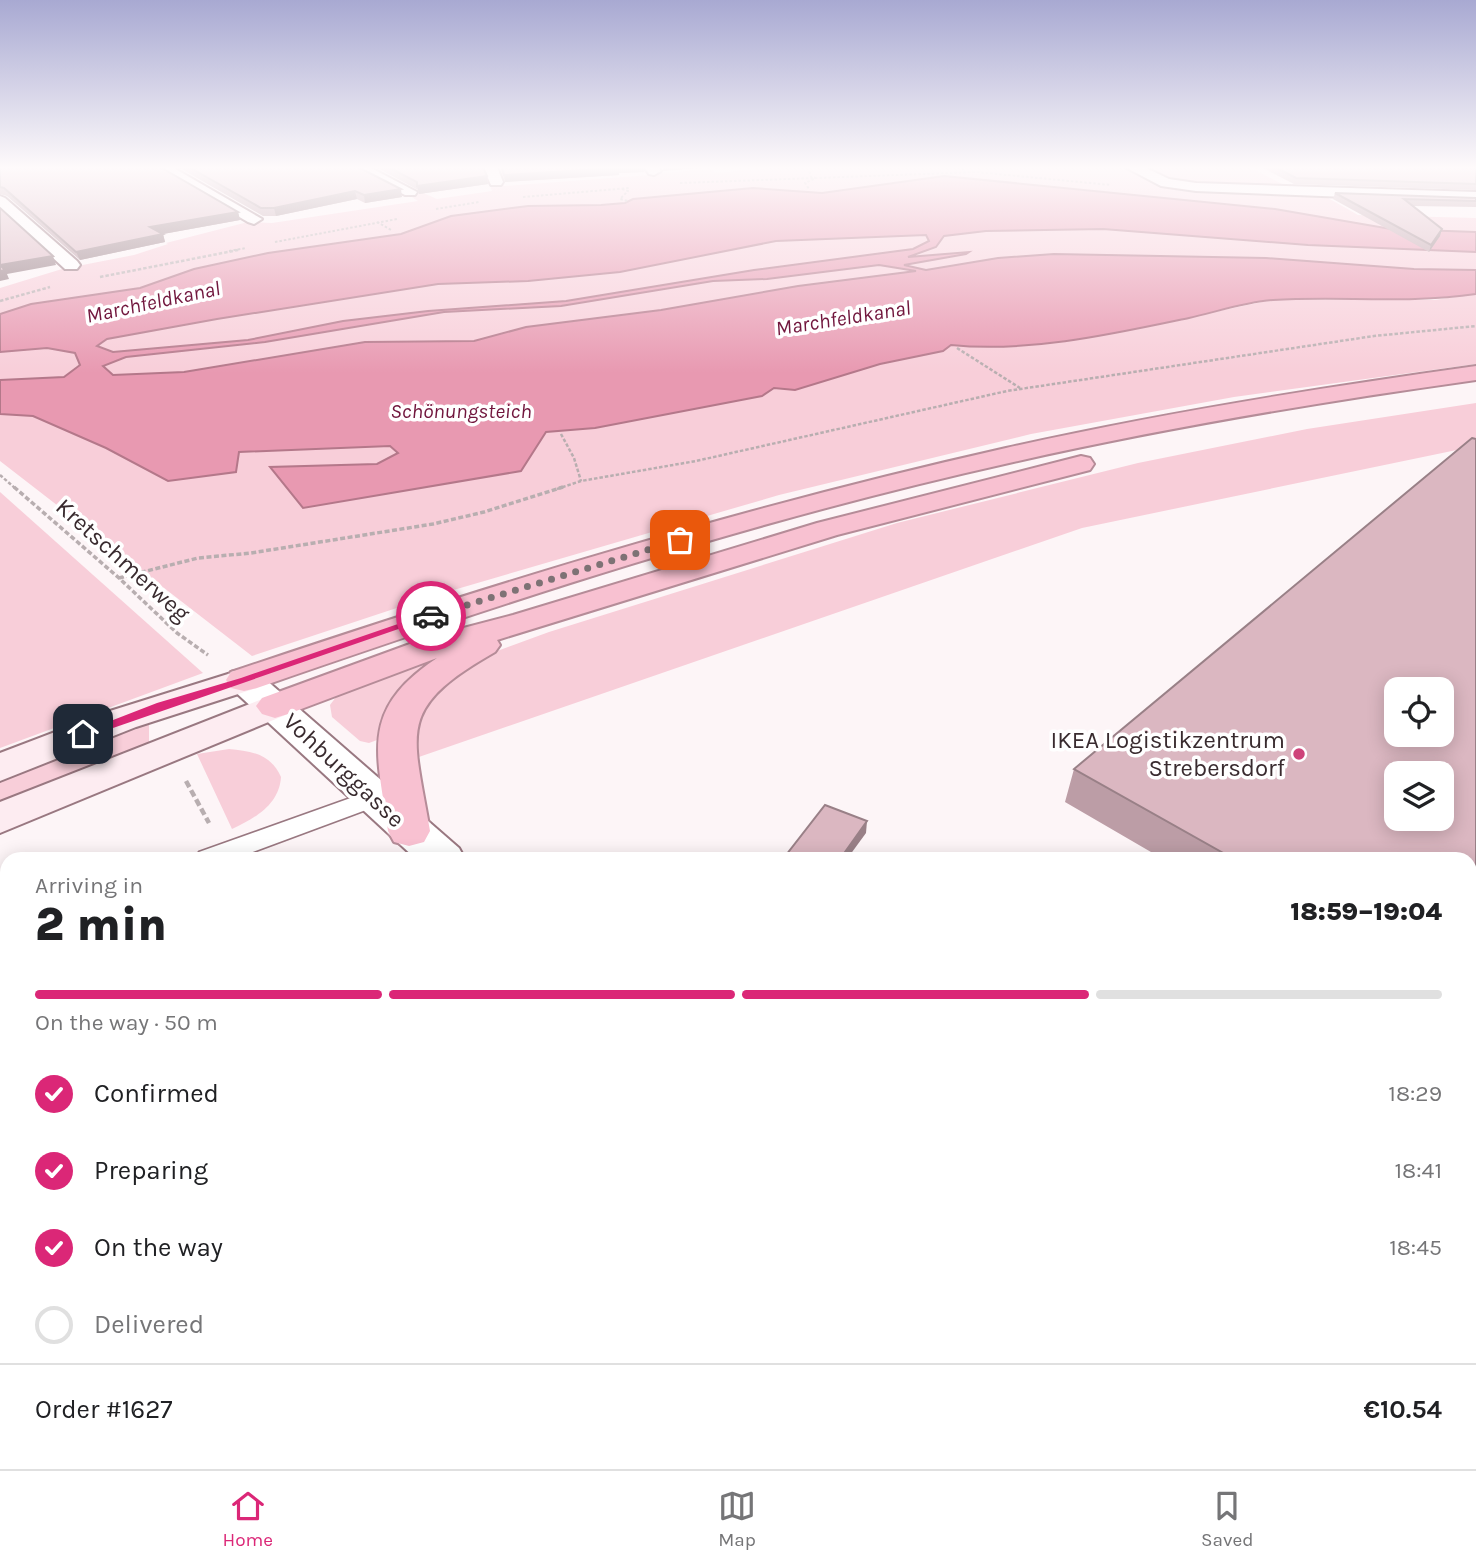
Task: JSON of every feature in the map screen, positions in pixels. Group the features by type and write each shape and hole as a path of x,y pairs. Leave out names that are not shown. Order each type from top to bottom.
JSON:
{"highway":[{"path":"230,670 780,511 929,472 1209,412 1476,373"},
{"path":"275,705 441,644 525,622 775,544 1030,476 1244,430 1476,393"},
{"path":"409,831 396,737 410,701 446,668 525,622"}],"main road":[{"path":"0,768 123,719 230,670"},
{"path":"0,818 275,705"}],"street":[{"path":"38,236 71,265"},
{"name":"Vohburggasse","path":"230,670 275,705 434,852"}],"lane":[{"path":"227,852 373,798"}],"path":[{"path":"270,243 307,236"},
{"path":"100,277 257,245"},
{"path":"0,301 61,285"},
{"path":"119,578 198,558 251,553 433,524 484,512 581,481 696,461 1021,388 1374,335 1476,326"},
{"path":"957,348 1021,388"},
{"path":"561,434 574,458 581,481"},
{"name":"Kretschmerweg","path":"0,475 119,578 177,633 230,670"}],"shaded area":[{"path":"195,236 397,236 268,253 194,269 140,288 31,304 0,314 0,288 62,269 134,255 168,244 166,243"},
{"path":"927,236 929,241 913,249 754,270 566,301 428,311 343,321 248,340 113,352 97,346 107,339 217,319 438,284 528,281 620,272 776,241"},
{"path":"944,236 1187,236 1308,245 1476,252 1476,270 1414,269 1266,258 998,258 926,270 902,264 966,254 967,252 908,257 935,247"},
{"path":"879,265 918,271 798,286 661,310 526,327 474,341 365,342 184,372 113,375 102,365 126,357 265,342 444,312 561,306 713,281 767,279"},
{"path":"1476,294 1476,364 1234,397 1031,434 779,495 433,596 252,656 0,461 0,414 33,416 106,448 168,481 239,452 390,446 398,453 377,464 271,467 303,508 546,432 595,428 761,396 774,388 795,390 880,364 943,351 950,344 972,347 1029,344 1134,329 1271,300 1434,300"},
{"path":"47,348 75,353 80,365 64,377 0,380 0,352"},
{"path":"1476,403 1476,446 1082,528 416,758 411,733 430,689 481,657 549,632 897,523 1138,463 1307,429"},
{"path":"0,492 203,673 0,748"},
{"path":"441,656 377,740 369,743 360,741 332,717 330,705 339,693"},
{"path":"149,719 149,742 0,802 0,777"},
{"path":"229,749 260,755 272,763 281,777 271,803 257,815 232,829 197,754"}],"water":[{"name":"Schönungsteich","path":"390,236 912,236 776,241 620,272 528,281 438,284 107,339 97,346 113,352 248,340 343,321 428,311 566,301 754,270 913,249 929,241 926,236 948,236 944,236 936,247 908,257 969,252 904,265 926,270 998,258 1054,254 1266,258 1414,269 1476,270 1476,294 1425,299 1262,301 1131,330 1071,340 1010,346 951,345 943,351 880,364 795,390 774,388 762,396 595,428 546,432 521,471 303,508 270,467 377,464 398,453 390,446 239,452 236,472 168,481 106,448 33,416 0,414 0,380 64,377 80,365 75,353 47,348 0,352 0,314 31,304 140,288 194,269 268,253","holes":["879,265 916,271 798,286 661,310 526,327 474,341 365,342 184,372 113,375 103,366 126,357 265,342 444,312 561,306 713,281 767,279"]},
{"name":"Schönungsteich","path":"1187,236 1476,236 1476,252 1308,245"}],"building":[{"path":"0,236 30,236 53,256 0,265"},
{"path":"57,236 155,236 76,252"},
{"path":"1414,236 1437,236 1431,245"},
{"name":"IKEA Logistikzentrum Strebersdorf","path":"1472,438 1476,439 1476,852 1222,852 1074,769"},
{"path":"825,805 867,821 845,852 788,852"}],"way so far":[{"path":"431,616 680,540"}],"place":[{"name":"IKEA Logistikzentrum Strebersdorf","path":"1299,754"}],"route":[{"path":"83,734 161,705 244,680 431,616"}],"water label":[{"name":"Marchfeldkanal","path":"153,302"},
{"name":"Marchfeldkanal","path":"843,318"}]}
